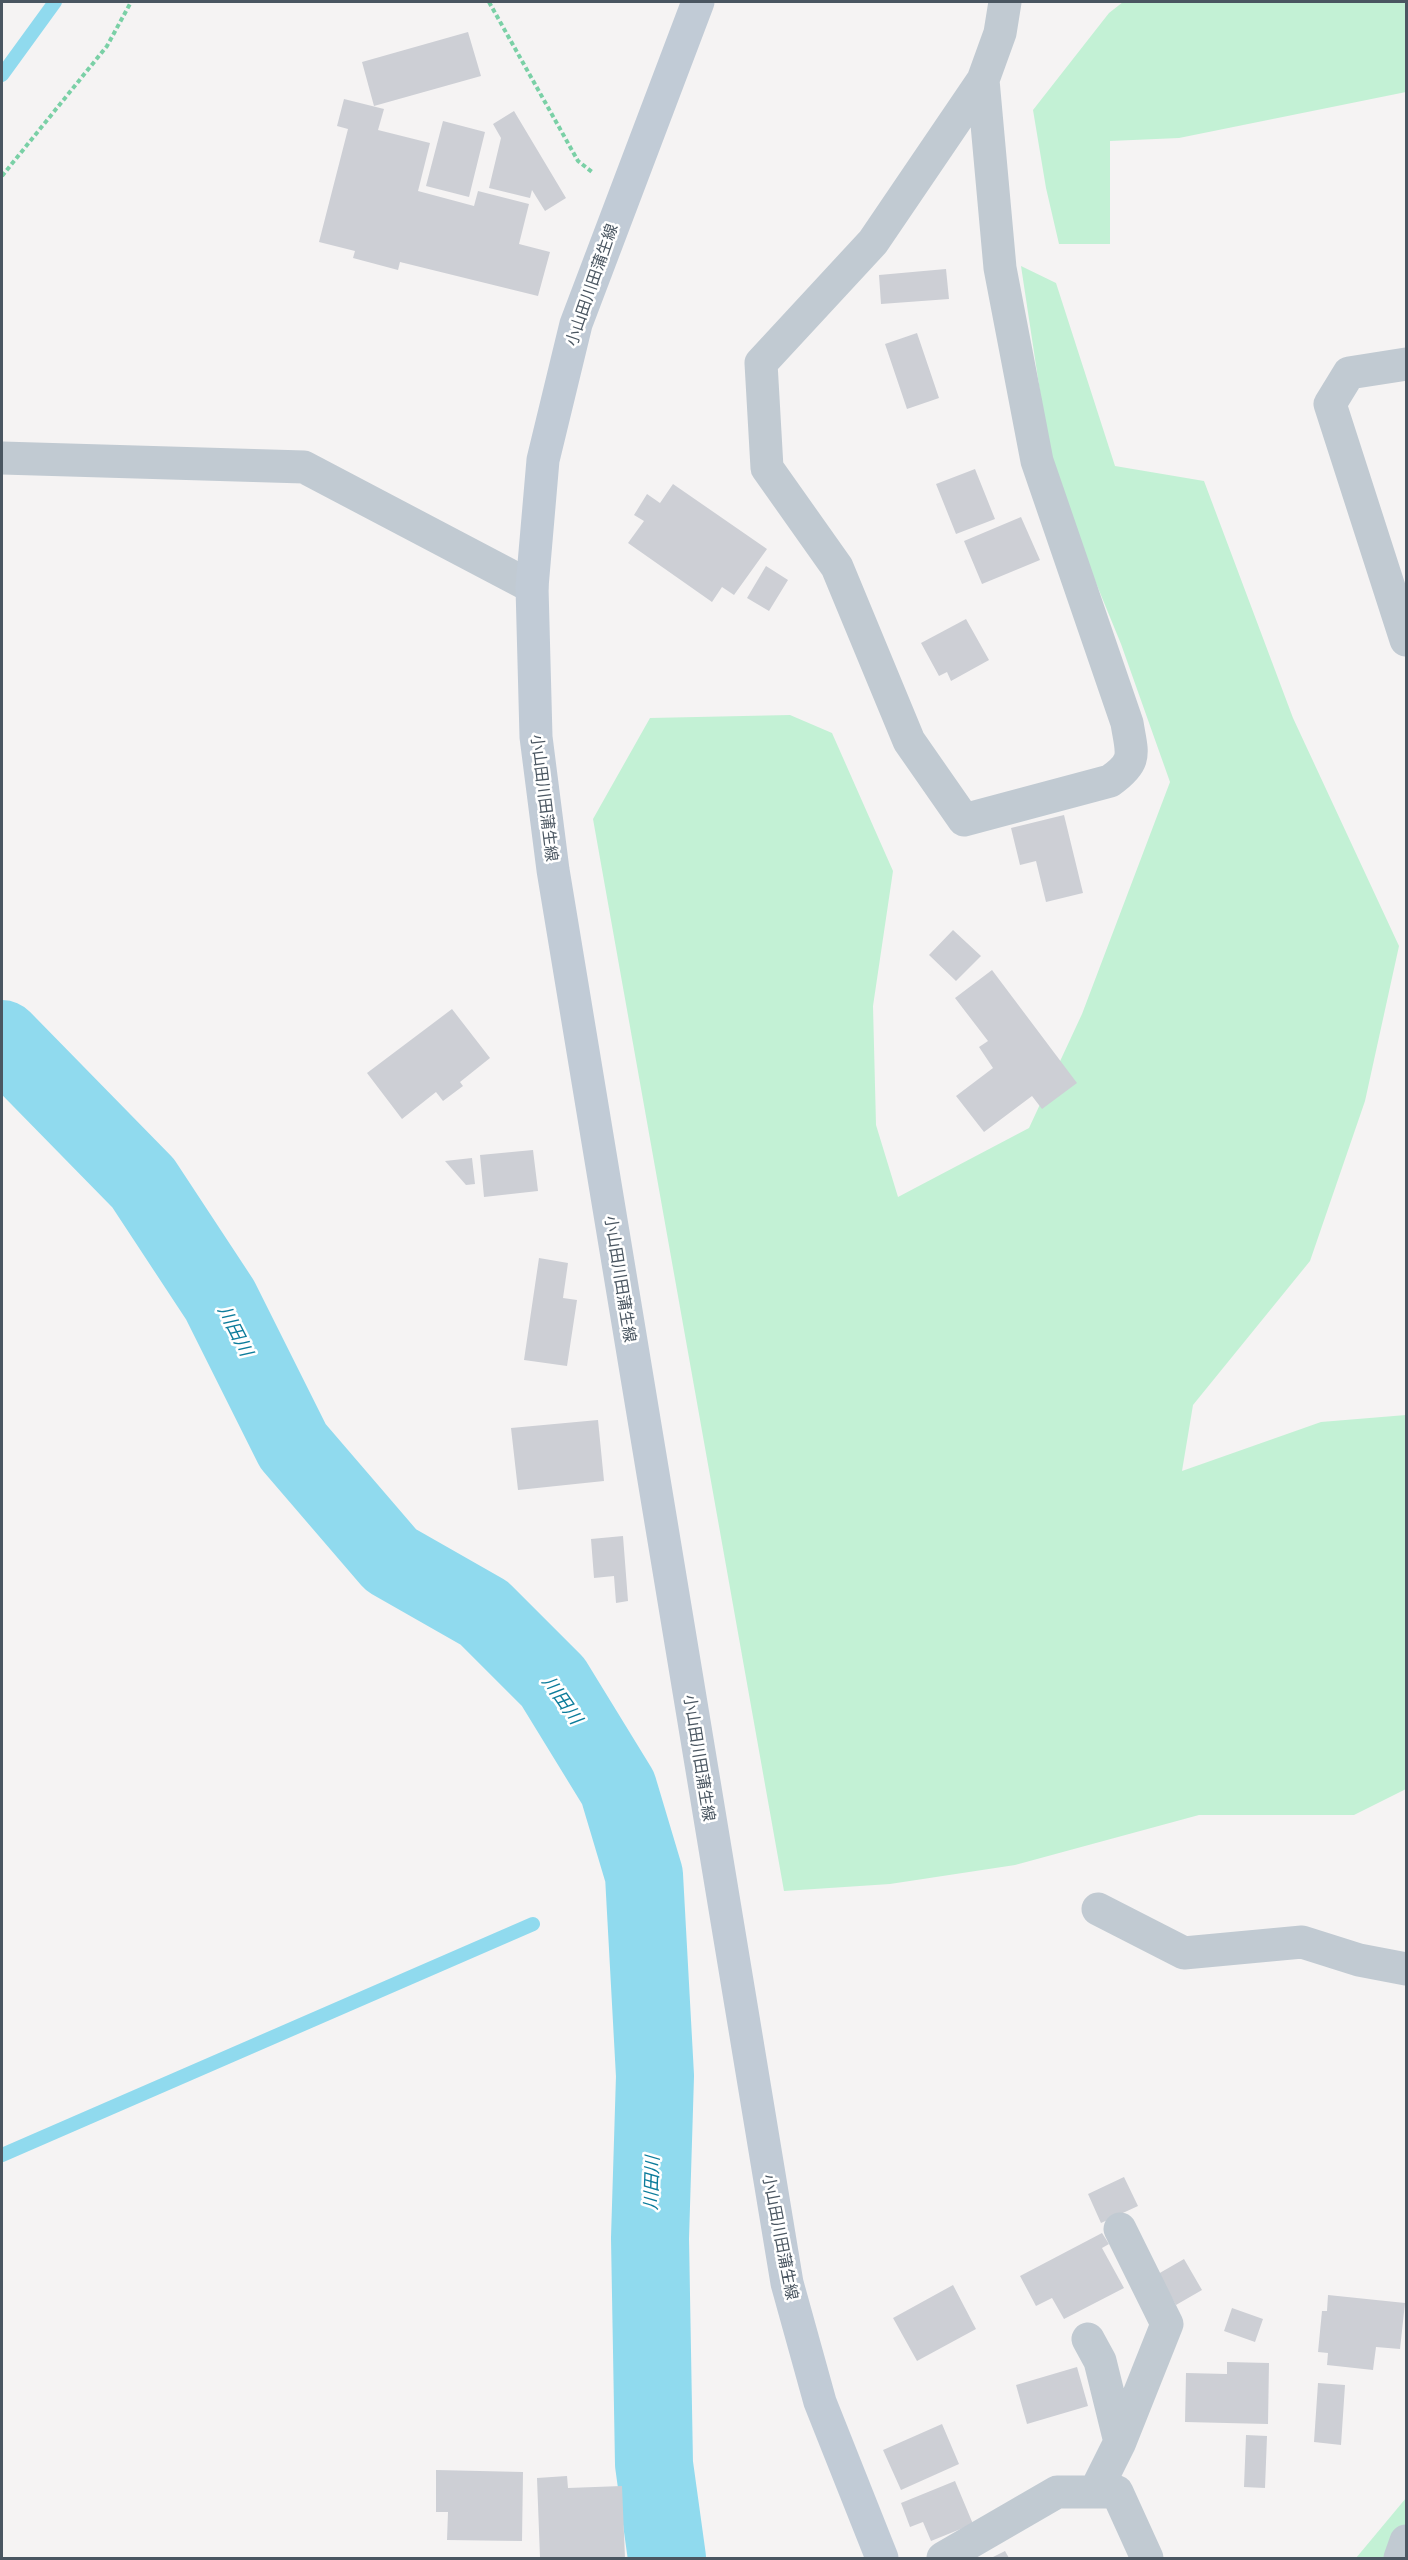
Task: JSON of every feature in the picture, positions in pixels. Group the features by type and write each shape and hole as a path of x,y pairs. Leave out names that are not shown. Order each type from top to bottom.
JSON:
{"main road":[{"name":"小山田川田蒲生線","path":"698,2 576,324 543,460 532,587 536,737 553,870 787,2283 820,2402 882,2559"}],"street":[{"path":"983,80 1000,268 1037,460 1126,723 1132,753 1126,770 1110,781 964,820 909,741 837,567 767,468 761,363 873,242 983,80 1000,33 1005,2"},
{"path":"1407,364 1349,373 1330,404 1407,640"},
{"path":"2,458 304,467 532,587"},
{"path":"1098,1910 1184,1953 1302,1942 1359,1960 1407,1969"},
{"path":"1095,2492 1120,2442 1167,2324 1120,2229"},
{"path":"1088,2339 1100,2361 1120,2442"},
{"path":"943,2559 1057,2492 1117,2492 1147,2559"},
{"path":"1400,2559 1407,2541"}],"path":[{"path":"2,176 107,46 131,2"},
{"path":"489,2 578,161 622,198"}],"green space":[{"path":"1123,2 1406,2 1406,92 1179,138 1110,141 1110,244 1059,244 1046,188 1033,110 1109,13"},
{"path":"1021,266 1056,283 1115,466 1204,481 1293,718 1399,946 1365,1101 1310,1261 1193,1405 1182,1471 1321,1422 1406,1415 1406,1789 1354,1815 1199,1815 1015,1865 890,1884 784,1891 593,819 650,718 790,715 832,733 893,871 873,1006 876,1125 898,1197 1029,1128 1082,1014 1170,782 1121,644 1053,478"},
{"path":"1406,2498 1406,2558 1356,2558"}],"building":[{"path":"468,32 481,76 374,106 362,62"},
{"path":"344,99 384,109 378,130 430,143 418,191 474,206 478,191 529,204 519,244 550,252 538,296 400,262 398,270 353,258 355,251 319,242 348,129 337,126"},
{"path":"514,111 566,198 545,211 532,190 530,198 489,188 501,138 493,124"},
{"path":"443,121 485,132 469,197 426,186"},
{"path":"946,269 949,299 881,304 879,275"},
{"path":"917,333 939,398 907,409 885,344"},
{"path":"975,469 995,519 956,534 936,484"},
{"path":"673,484 767,549 734,595 722,587 712,602 628,543 644,521 634,515 647,494 660,503"},
{"path":"1021,517 1040,560 982,584 964,541"},
{"path":"766,566 788,580 769,611 747,598"},
{"path":"966,619 989,660 951,681 947,672 939,676 921,643"},
{"path":"1064,815 1083,893 1046,902 1036,861 1020,865 1011,828"},
{"path":"953,930 981,956 956,981 929,955"},
{"path":"992,970 1077,1083 1042,1109 1032,1096 984,1132 956,1096 993,1068 979,1047 988,1041 955,998"},
{"path":"452,1009 490,1058 460,1082 463,1086 443,1101 436,1092 402,1119 367,1073"},
{"path":"533,1150 538,1191 484,1197 480,1155"},
{"path":"472,1158 475,1184 466,1185 445,1161"},
{"path":"539,1258 568,1263 563,1298 577,1300 567,1366 524,1360"},
{"path":"598,1420 604,1481 518,1490 511,1428"},
{"path":"623,1536 628,1601 616,1603 614,1576 594,1578 591,1539"},
{"path":"1124,2177 1138,2206 1101,2223 1088,2194"},
{"path":"1102,2233 1109,2244 1102,2248 1124,2288 1064,2319 1052,2298 1036,2306 1020,2276"},
{"path":"1184,2259 1202,2290 1176,2305 1158,2274"},
{"path":"953,2285 976,2329 917,2361 893,2318"},
{"path":"1328,2295 1405,2303 1400,2349 1376,2347 1373,2370 1327,2365 1328,2353 1318,2352 1322,2311 1327,2311"},
{"path":"1232,2308 1263,2319 1255,2342 1224,2331"},
{"path":"1227,2362 1269,2363 1268,2424 1185,2422 1186,2373 1227,2374"},
{"path":"1077,2367 1088,2406 1027,2424 1016,2385"},
{"path":"1318,2383 1345,2385 1341,2445 1314,2442"},
{"path":"942,2424 959,2464 901,2490 883,2450"},
{"path":"1246,2435 1267,2436 1265,2488 1244,2487"},
{"path":"436,2470 523,2472 522,2541 447,2540 448,2512 436,2512"},
{"path":"567,2476 568,2488 622,2486 625,2558 540,2558 537,2478"},
{"path":"955,2481 973,2524 931,2541 923,2522 910,2527 901,2503"},
{"path":"1005,2551 1009,2558 991,2558"}],"waterway":[{"path":"2,75 55,2"},
{"name":"川田川","path":"2,1039 143,1183 220,1300 293,1446 391,1560 484,1613 553,1682 618,1788 644,1875 655,2076 650,2238 654,2464 667,2558"},
{"path":"2,2155 533,1924"}]}
